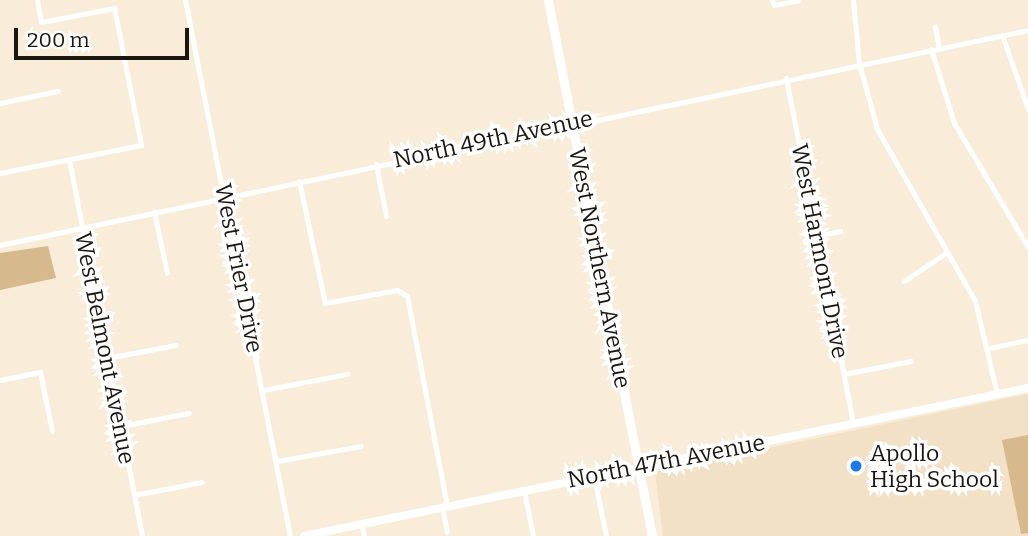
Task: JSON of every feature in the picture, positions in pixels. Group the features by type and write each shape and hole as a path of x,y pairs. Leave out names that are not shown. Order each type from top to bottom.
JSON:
{"main road":[{"name":"West Northern Avenue","path":"548,0 652,536"}],"street":[{"path":"0,173 141,145 114,8 41,22 37,0"},
{"name":"West Frier Drive","path":"186,0 290,536"},
{"path":"773,3 799,0"},
{"path":"853,0 859,63 885,150 975,301 989,348 997,394"},
{"path":"935,27 939,47"},
{"name":"North 49th Avenue","path":"0,245 572,122 1028,30"},
{"path":"1002,35 1028,109"},
{"path":"931,49 954,123 1028,247"},
{"name":"West Harmont Drive","path":"786,78 853,423"},
{"path":"0,103 58,91"},
{"name":"West Belmont Avenue","path":"69,160 142,536"},
{"path":"376,164 386,216"},
{"path":"299,181 325,303 404,291 445,507 447,532"},
{"path":"154,212 167,273"},
{"path":"817,236 840,231"},
{"path":"904,281 946,253"},
{"path":"989,348 1028,340"},
{"path":"107,358 176,345"},
{"path":"844,374 911,361"},
{"path":"0,380 40,372 52,431"},
{"path":"263,390 347,374"},
{"name":"North 47th Avenue","path":"304,536 1028,388"},
{"path":"121,426 189,413"},
{"path":"276,461 361,446"},
{"path":"594,476 606,536"},
{"path":"134,495 202,481"},
{"path":"524,490 533,536"},
{"path":"361,524 363,536"}],"shaded area":[{"path":"48,246 56,278 0,290 0,253"},
{"name":"Apollo High School","path":"1028,394 1028,536 663,536 655,472"},
{"path":"1028,435 1028,533 1021,534 1002,440"}],"place":[{"name":"Apollo High School","path":"856,466"}]}
